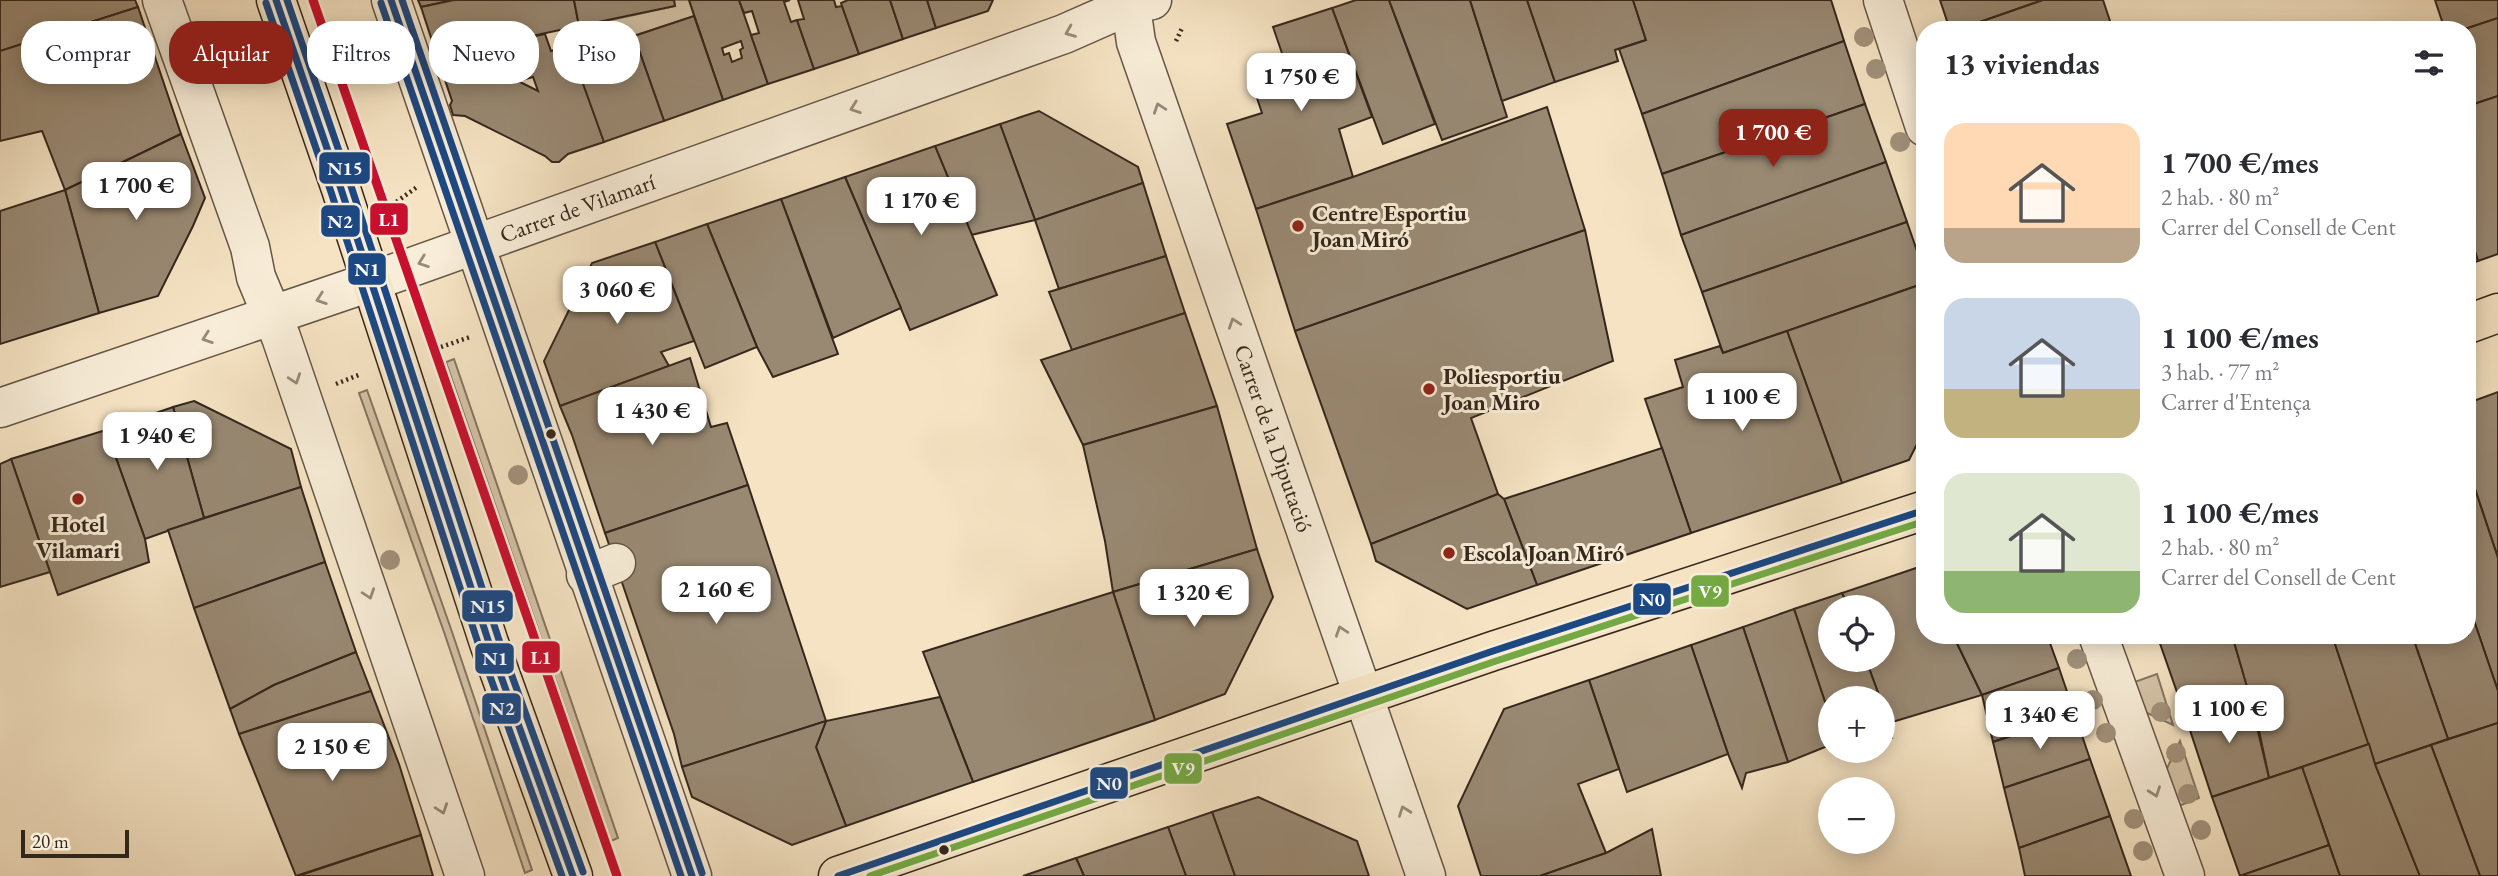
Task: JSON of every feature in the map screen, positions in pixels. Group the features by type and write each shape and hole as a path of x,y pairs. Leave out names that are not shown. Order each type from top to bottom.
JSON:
{"main road":[{"path":"276,0 489,643 573,876"},
{"path":"2476,321 2498,313"},
{"path":"838,876 1363,695 1916,513"}],"street":[{"path":"162,0 250,247 256,277 465,876"},
{"path":"391,0 476,243 601,569 692,876"},
{"path":"1883,0 1916,100"},
{"name":"Carrer de Vilamarí","path":"0,408 370,282 1064,34 1138,1"},
{"name":"Carrer de la Diputació","path":"1138,1 1136,42 1426,876"},
{"path":"2101,644 2185,876"}],"shaded area":[{"path":"674,0 689,0 694,16 640,34 640,21 606,21 675,6"},
{"path":"454,359 618,838 611,841 446,362"},
{"path":"367,390 532,870 525,873 444,632 359,393"},
{"path":"2157,674 2173,725 2134,707 2126,685"},
{"path":"2180,741 2199,798 2169,810 2160,783"}],"building":[{"path":"0,0 135,0 138,7 94,21 21,21 21,44 0,51"},
{"path":"418,0 454,0 421,7"},
{"path":"454,0 574,0 578,21 553,21 553,31 539,34 539,21 429,21 429,32 421,7"},
{"path":"574,0 674,0 675,6 603,21 578,21"},
{"path":"689,0 739,0 768,84 723,100","holes":["741,41 743,48 740,50 742,58 732,62 729,53 724,55 722,48"]},
{"path":"739,0 790,0 784,2 791,22 797,20 814,69 768,84 751,35 759,33 752,11 744,13"},
{"path":"798,0 834,0 836,7 842,6 859,54 814,69 797,20 804,19"},
{"path":"848,0 890,0 903,39 859,54 841,3"},
{"path":"890,0 927,0 936,28 903,39"},
{"path":"927,0 993,0 988,11 936,28"},
{"path":"1356,0 1389,0 1435,124 1383,144 1332,8"},
{"path":"1389,0 1470,0 1507,117 1442,140"},
{"path":"1470,0 1527,0 1555,82 1502,101"},
{"path":"1527,0 1633,0 1646,40 1615,50 1618,61 1555,82"},
{"path":"1633,0 1831,0 1844,41 1642,114 1619,49 1646,40"},
{"path":"1940,0 2043,0 1983,21 1947,21"},
{"path":"2043,0 2103,0 2110,21 1983,21"},
{"path":"2435,0 2498,0 2498,18 2476,25 2476,21 2442,21"},
{"path":"138,7 143,21 94,21"},
{"path":"1332,8 1372,117 1339,129 1353,177 1256,209 1227,124 1262,113 1249,74 1285,62 1273,27"},
{"path":"694,16 723,100 664,121 640,53 640,34"},
{"path":"2498,18 2498,96 2476,103 2476,25"},
{"path":"545,34 553,50 553,84 584,84 604,142 568,154 559,162 552,162 465,116 453,115 450,105 452,101 446,84 524,84 538,91 536,84 539,84 539,35"},
{"path":"1844,41 1865,104 1662,174 1642,114"},
{"path":"21,44 21,84 155,84 155,57 181,134 65,190 42,131 0,141 0,51"},
{"path":"640,53 664,121 604,142 583,84 640,84"},
{"path":"2498,96 2498,254 2478,261 2476,255 2476,103"},
{"path":"1865,104 1886,162 1681,235 1662,174"},
{"path":"1547,107 1585,230 1295,331 1256,209"},
{"path":"1039,111 1138,167 1143,183 1035,220 1000,124"},
{"path":"1000,124 1035,220 971,235 935,146"},
{"path":"181,134 205,198 193,226 158,296 99,313 65,190"},
{"path":"935,146 997,295 910,330 845,177"},
{"path":"1886,162 1907,222 1702,292 1681,235"},
{"path":"845,177 901,308 833,338 781,199"},
{"path":"1143,183 1166,256 1059,289 1035,220"},
{"path":"65,190 99,313 0,344 0,211"},
{"path":"781,199 838,354 773,377 757,347 707,224"},
{"path":"1907,222 1916,248 1916,286 1723,353 1702,292"},
{"path":"707,224 757,347 705,368 655,242"},
{"name":"Poliesportiu Joan Miro","path":"1585,230 1613,361 1471,418 1498,494 1371,544 1295,331"},
{"path":"655,242 694,341 661,352 669,366 560,406 544,361 592,263"},
{"path":"1166,256 1185,313 1072,350 1049,292"},
{"path":"1916,286 1916,446 1909,460 1842,483 1787,331"},
{"path":"1185,313 1217,406 1083,445 1041,360"},
{"path":"1787,331 1842,483 1691,533 1645,399 1683,387 1675,360 1720,346 1723,353"},
{"path":"690,358 711,427 727,423 748,485 605,533 560,406"},
{"path":"2498,392 2498,558 2476,492 2476,400"},
{"path":"194,401 291,449 301,487 204,518 173,407"},
{"path":"1217,406 1257,549 1113,592 1105,541 1083,445"},
{"path":"173,407 204,518 145,539 106,430"},
{"name":"Hotel Vilamari","path":"106,430 145,539 149,562 58,595 11,459"},
{"path":"1662,448 1691,533 1537,585 1504,499"},
{"path":"11,459 50,572 0,587 0,464"},
{"path":"748,485 826,721 682,767 674,734 605,533"},
{"path":"301,487 325,562 194,608 168,530"},
{"path":"2476,492 2498,558 2498,691 2476,626"},
{"name":"Escola Joan Miró","path":"1498,494 1504,499 1537,585 1467,609 1376,561 1371,544"},
{"path":"1257,549 1273,597 1225,694 1155,720 1113,592"},
{"path":"325,562 356,652 274,685 230,709 194,608"},
{"path":"1916,568 1916,644 1957,644 1982,695 1895,721 1895,686 1876,686 1870,672 1895,672 1895,595 1842,593"},
{"path":"1113,592 1155,720 973,782 923,652"},
{"path":"1818,601 1818,672 1870,672 1876,686 1820,686 1794,609"},
{"path":"1794,609 1820,686 1818,750 1788,762 1743,627"},
{"path":"2476,626 2498,691 2498,723 2448,739 2415,644 2476,644"},
{"path":"1743,627 1788,762 1746,773 1742,788 1691,645"},
{"path":"1957,644 2050,644 2059,668 1982,695"},
{"path":"2160,644 2235,644 2249,693 2185,715"},
{"path":"2235,644 2335,644 2369,744 2269,778 2257,721"},
{"path":"2335,644 2415,644 2448,739 2375,764"},
{"path":"1691,645 1728,754 1627,792 1589,680"},
{"path":"356,652 371,691 239,734 230,709 274,685"},
{"path":"2059,668 2075,715 1993,742 1982,695"},
{"path":"1589,680 1619,769 1578,784 1606,853 1540,876 1481,876 1458,806 1504,709"},
{"path":"371,691 399,764 421,835 296,876 239,734"},
{"path":"2249,693 2269,778 2212,797 2185,715"},
{"path":"940,697 973,782 846,826 816,747 826,721"},
{"path":"2075,715 2090,759 2004,788 1993,742"},
{"path":"826,721 816,747 846,826 792,845 692,797 682,767"},
{"path":"2498,723 2498,876 2480,876 2431,745"},
{"path":"2369,744 2420,876 2340,876 2302,767"},
{"path":"2431,745 2480,876 2420,876 2375,764"},
{"path":"2090,759 2110,816 2019,848 2004,788"},
{"path":"2302,767 2329,845 2240,876 2212,797"},
{"path":"1258,797 1357,841 1369,876 1235,876 1212,812"},
{"path":"1212,812 1235,876 1186,876 1168,827"},
{"path":"2110,816 2131,876 2025,876 2019,848"},
{"path":"1168,827 1186,876 1084,876 1076,858"},
{"path":"1652,829 1661,876 1540,876 1606,853"},
{"path":"421,835 433,876 298,876"},
{"path":"2329,845 2340,876 2240,876"},
{"path":"1076,858 1084,876 1023,876"}],"transit line":[{"name":"N1","path":"276,0 341,189 489,643 573,876"},
{"name":"N15","path":"287,0 351,186 499,640 583,872"},
{"name":"L1","path":"313,0 617,876"},
{"name":"N1","path":"391,0 692,876"},
{"name":"N15","path":"402,0 702,873"},
{"name":"N2","path":"266,3 331,192 479,646 562,876"},
{"name":"N2","path":"381,3 681,876"},
{"name":"N0","path":"838,876 1493,651 1916,513"},
{"name":"V9","path":"870,876 1496,661 1916,524"}],"place":[{"name":"Centre Esportiu Joan Miró","path":"1298,226"},
{"name":"Poliesportiu Joan Miro","path":"1429,389"},
{"name":"Hotel Vilamari","path":"78,499"},
{"name":"Escola Joan Miró","path":"1449,553"}]}
